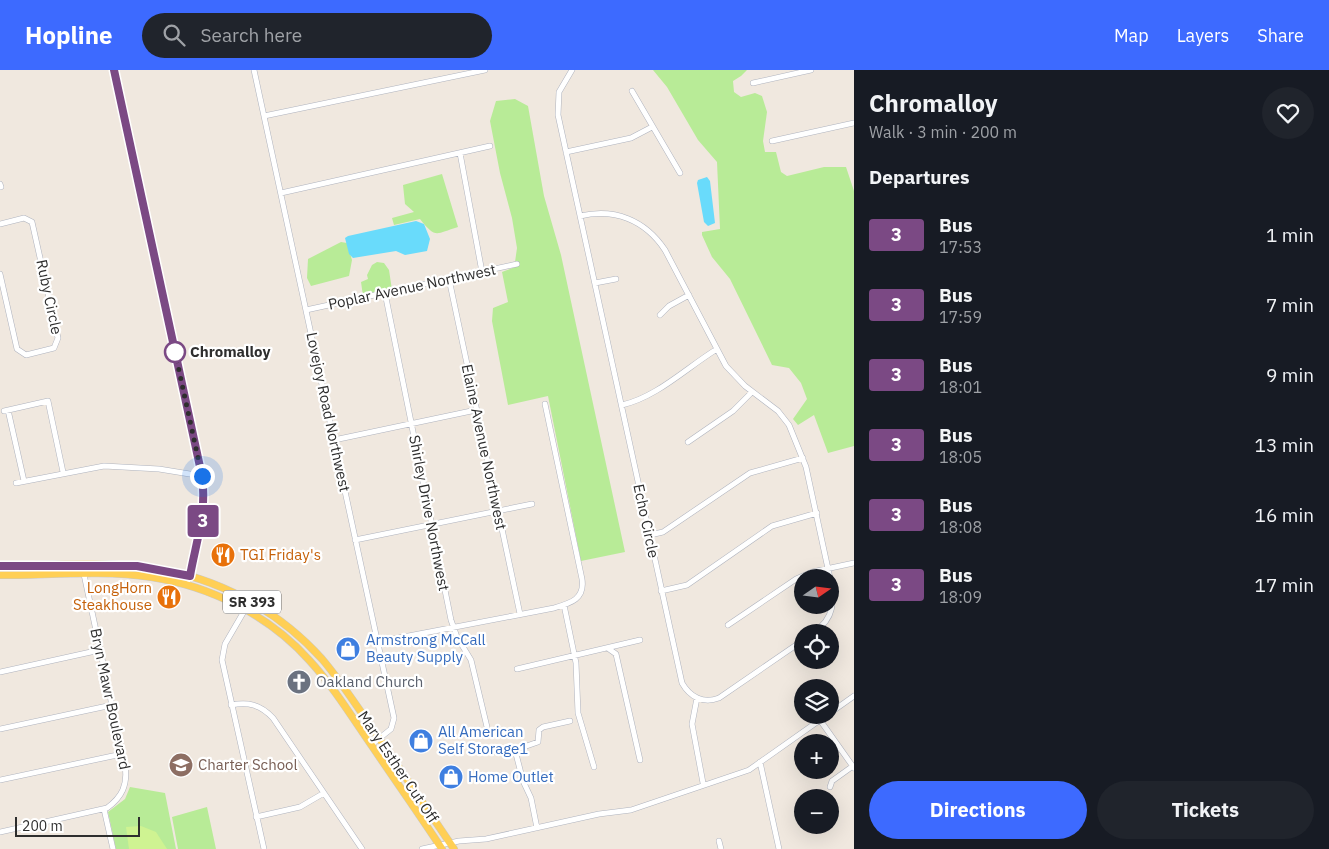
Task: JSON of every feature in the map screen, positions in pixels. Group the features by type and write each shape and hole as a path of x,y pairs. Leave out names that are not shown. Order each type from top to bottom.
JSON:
{"main road":[{"name":"Mary Esther Cut Off","path":"82,565 137,566 190,576 250,601 293,630 312,648 339,680 452,846"},
{"name":"SR 393","path":"0,566 82,565"},
{"name":"Mary Esther Cut Off","path":"84,575 134,575 187,586 217,596 271,626 305,655 332,688 441,847"},
{"name":"SR 393","path":"0,576 84,575"},
{"path":"305,655 312,648"}],"street":[{"path":"114,70 202,476 204,512 187,586"},
{"name":"Lovejoy Road Northwest","path":"254,70 394,718 392,729 371,746"},
{"path":"456,70 457,76"},
{"path":"264,116 485,70"},
{"name":"Echo Circle","path":"572,70 560,88 557,104 566,152 682,683 697,698"},
{"path":"753,83 811,70"},
{"path":"632,91 680,173"},
{"path":"772,141 854,123"},
{"path":"566,152 630,138 652,128"},
{"path":"281,193 490,146"},
{"path":"460,152 482,272"},
{"path":"580,216 610,213 624,217 642,225 661,243 732,374 782,416 803,458 817,513 828,569 854,563"},
{"name":"Ruby Circle","path":"0,224 24,218 30,220 34,226 58,338 54,348 26,354 17,349 0,274"},
{"name":"Poplar Avenue Northwest","path":"306,310 517,264"},
{"name":"Elaine Avenue Northwest","path":"449,279 520,614"},
{"path":"595,283 616,279"},
{"name":"Shirley Drive Northwest","path":"385,294 453,627 471,660 487,727"},
{"path":"660,315 669,306 689,295"},
{"path":"622,406 643,398 717,349"},
{"path":"688,442 733,411 752,392"},
{"path":"24,481 6,410 48,401 64,472"},
{"path":"377,642 564,605 578,599 582,592 570,518 544,404"},
{"path":"334,440 476,410"},
{"path":"650,535 663,532 750,473 803,458"},
{"path":"16,483 90,467 141,467 202,476"},
{"path":"356,540 532,504"},
{"path":"661,591 687,585 772,526 817,513"},
{"name":"Bryn Mawr Boulevard","path":"82,565 126,776 124,788 114,803 104,809"},
{"path":"728,625 794,580"},
{"path":"250,601 225,644 222,655 222,669 264,849"},
{"path":"564,605 575,655 578,713 594,767"},
{"path":"516,670 640,640"},
{"path":"703,784 693,731 697,698 708,700 722,697 794,647"},
{"path":"609,648 616,654 640,760"},
{"path":"0,672 100,650"},
{"path":"839,707 854,696"},
{"path":"231,705 253,704 267,712 362,849"},
{"path":"0,729 112,705"},
{"path":"496,752 515,750 538,742 539,730 543,727 570,721"},
{"path":"422,849 452,846 595,815 631,810 703,784 736,776 760,762 814,724"},
{"path":"823,724 853,767 832,781 830,787"},
{"path":"515,750 523,781 531,798 537,828"},
{"path":"0,780 122,754"},
{"path":"760,762 779,849"},
{"path":"256,817 300,807 324,793"},
{"path":"0,832 104,809 113,849"},
{"path":"719,841 720,849"}],"green space":[{"path":"653,70 747,70 733,81 734,92 741,97 755,93 762,96 767,112 763,141 765,152 776,152 781,172 787,176 824,167 846,167 854,191 854,446 828,453 814,415 798,425 793,419 807,399 801,383 789,368 772,365 730,279 712,257 702,235 702,232 720,229 717,162 698,140 667,87"},
{"path":"515,99 528,106 544,196 561,255 625,552 581,561 548,396 508,405 492,321 493,308 508,302 502,272 520,265 519,262 515,262 517,248 512,218 500,173 490,121 496,101"},
{"path":"442,174 458,227 436,233 429,230 420,219 394,225 392,218 414,212 405,204 403,185"},
{"path":"341,242 347,243 352,260 349,276 311,286 307,278 308,259"},
{"path":"377,262 384,263 389,270 392,290 363,296 361,282 368,279 367,275 372,265"},
{"path":"130,787 165,793 176,849 116,849 108,812 125,799"},
{"path":"207,807 216,849 178,849 172,817"},
{"path":"141,826 156,832 167,849 129,849 126,827"}],"water":[{"path":"707,177 710,181 715,223 708,226 704,222 697,183 698,180"},
{"path":"416,221 424,224 430,239 427,251 405,255 396,251 353,258 349,254 345,238 348,236"}],"bus line":[{"name":"3","path":"0,566 121,565 166,570 190,576 203,521 204,489 202,476 114,70"}],"place":[{"name":"Chromalloy","path":"175,352"},
{"name":"TGI Friday's","path":"223,555"},
{"name":"LongHorn Steakhouse","path":"169,597"},
{"name":"Armstrong McCall Beauty Supply","path":"348,649"},
{"name":"Oakland Church","path":"299,682"},
{"name":"All American Self Storage1","path":"421,741"},
{"name":"Charter School","path":"181,765"},
{"name":"Home Outlet","path":"451,777"}],"route":[{"path":"175,352 202,476"}]}
